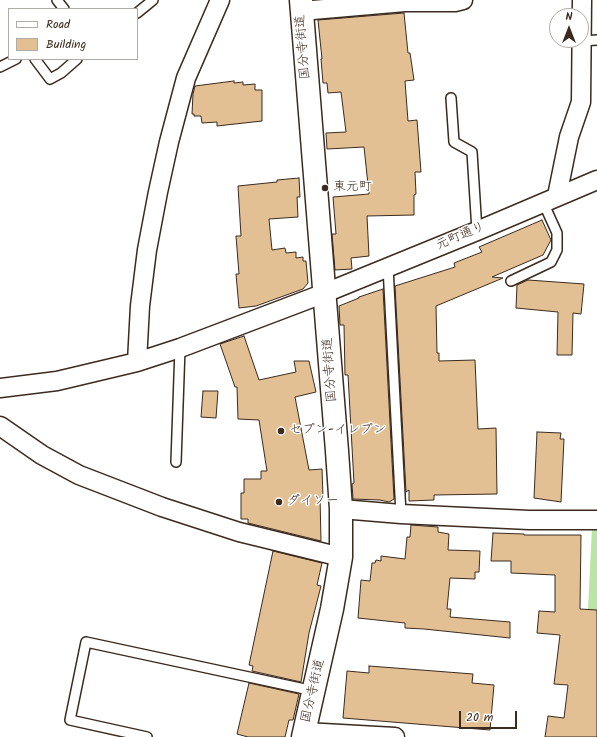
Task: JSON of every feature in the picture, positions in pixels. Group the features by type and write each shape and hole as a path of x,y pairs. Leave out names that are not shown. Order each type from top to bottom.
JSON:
{"main road":[{"name":"国分寺街道","path":"301,6 341,508 341,557 332,609 304,734"}],"street":[{"path":"137,362 140,306 147,250 158,192 186,78 220,0"},
{"path":"301,6 405,2 455,2 462,0"},
{"path":"550,199 581,102 588,48"},
{"name":"元町通り","path":"0,388 57,381 137,362 180,348 325,293 597,180"},
{"path":"0,426 42,455 80,474 162,507 239,532 341,557"},
{"path":"341,508 401,514 529,520 597,520"},
{"path":"304,734 395,737"}],"lane":[{"path":"57,0 63,8"},
{"path":"138,11 153,0"},
{"path":"0,67 14,60"},
{"path":"37,60 50,79 61,73 76,60"},
{"path":"451,98 454,142 472,152 476,231"},
{"path":"511,280 551,262 557,250 557,233 550,199"},
{"path":"388,267 401,514"},
{"path":"176,462 180,348"},
{"path":"147,737 70,720 86,642 314,691"}],"green space":[{"path":"597,527 597,650 586,649 592,528"}],"building":[{"path":"404,13 408,53 410,53 414,80 405,81 408,121 417,120 421,172 415,172 416,194 414,195 414,215 367,216 369,256 351,258 352,269 335,270 332,234 336,234 333,197 369,194 364,147 327,149 326,133 346,132 341,92 328,93 327,83 323,83 318,20"},
{"path":"234,81 234,83 243,82 243,85 255,84 255,90 262,90 262,121 217,126 217,122 202,123 201,116 194,116 194,114 192,114 195,86"},
{"path":"299,178 300,197 297,197 298,217 269,219 272,250 285,248 286,253 296,252 296,258 303,257 303,261 306,261 308,283 303,289 256,306 239,308 236,274 239,274 236,236 241,236 238,186"},
{"path":"542,220 551,240 543,255 492,277 503,278 436,306 437,353 439,353 439,361 475,360 478,429 496,428 497,494 434,495 434,500 409,501 409,490 406,492 395,286 455,267 454,263 482,252 479,247"},
{"path":"528,280 584,284 581,314 573,313 572,355 557,355 558,312 516,308 517,285"},
{"path":"383,289 394,499 389,502 380,500 353,499 352,484 354,483 348,375 345,375 344,325 340,325 339,306"},
{"path":"244,336 259,380 296,372 294,361 309,361 316,392 295,397 309,470 322,469 323,497 320,497 321,541 248,523 248,519 241,519 241,493 244,493 244,479 261,479 261,471 267,471 259,420 238,419 237,387 235,387 220,344"},
{"path":"203,391 218,391 216,418 201,417"},
{"path":"537,432 561,433 560,439 564,439 561,502 534,498"},
{"path":"411,525 438,527 438,532 449,534 448,550 480,551 479,572 475,572 475,579 450,578 447,609 451,609 450,617 510,622 510,638 405,628 405,623 358,618 361,580 370,581 372,563 375,563 376,560 381,561 381,556 405,559 407,537 410,537"},
{"path":"493,533 524,535 581,535 580,609 597,610 597,737 545,737 548,716 564,718 568,685 554,684 560,635 537,633 539,611 555,612 555,575 511,573 511,561 491,561"},
{"path":"273,551 322,563 317,585 321,586 309,633 301,682 252,671 253,666 249,665"},
{"path":"369,666 473,674 472,683 494,685 490,730 343,718 347,671 369,673"},
{"path":"249,683 299,694 293,720 289,720 285,737 248,737 237,734"}],"place":[{"name":"東元町","path":"325,188"},
{"name":"セブン-イレブン","path":"281,431"},
{"name":"ダイソー","path":"279,502"}]}
